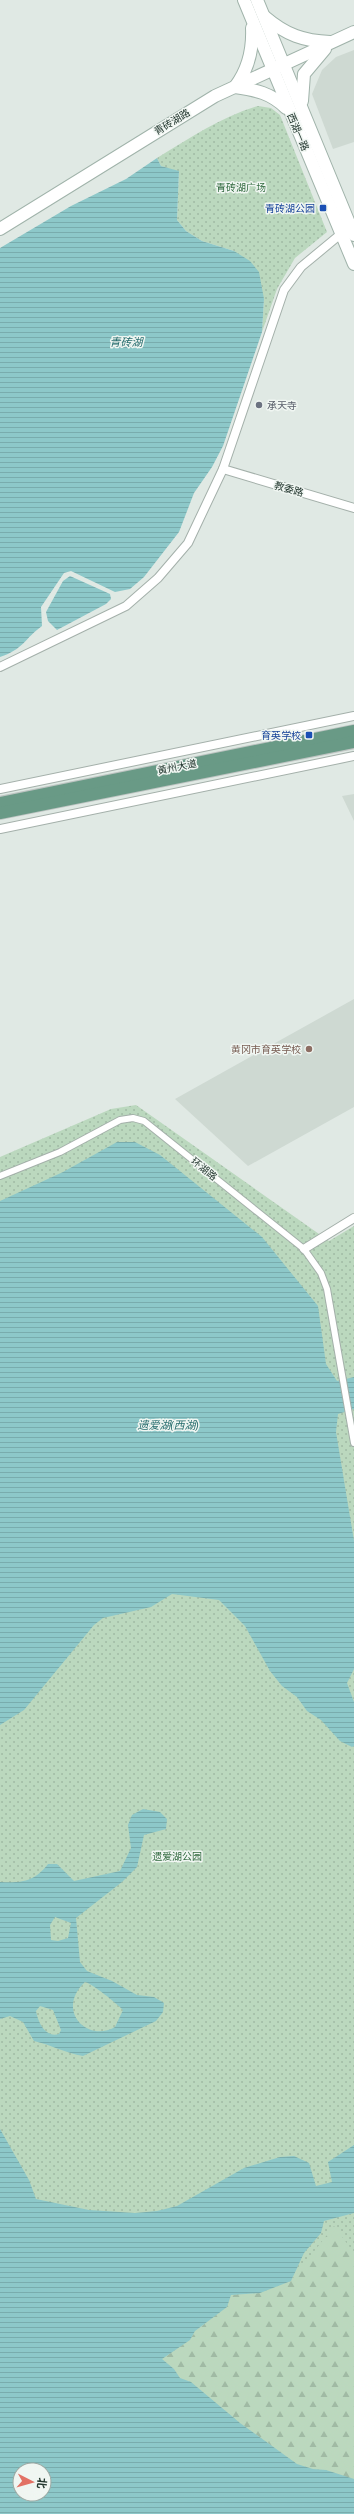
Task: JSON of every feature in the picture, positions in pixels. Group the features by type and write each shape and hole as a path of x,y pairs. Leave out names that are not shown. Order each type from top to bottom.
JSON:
{"main road":[{"name":"西湖一路","path":"244,0 272,72 290,112 346,226 354,235"},
{"name":"西湖一路","path":"257,0 302,108 346,226 354,264"},
{"path":"263,16 281,30 296,38 332,42"},
{"path":"251,19 252,45 250,58 235,87 258,90 276,99 290,112"},
{"name":"青砖湖路","path":"0,229 101,164 215,96 272,72 354,32"},
{"path":"302,108 301,90 304,74 315,58 332,42"},
{"name":"黄州大道","path":"0,803 354,731"},
{"name":"黄州大道","path":"0,813 354,742"}],"street":[{"path":"0,667 126,606 158,578 188,543 223,469 284,290 301,267 346,226"},
{"name":"教委路","path":"223,469 354,508"},
{"path":"0,789 354,716"},
{"path":"0,829 354,756"},
{"name":"环湖路","path":"0,1176 60,1152 120,1120 133,1118 144,1121 304,1249 321,1273 327,1289 354,1443"},
{"path":"304,1249 354,1218"}],"shaded area":[{"path":"354,50 354,142 333,149 312,94 322,70 336,57"},
{"path":"354,794 354,821 342,796"},
{"name":"黄冈市育英学校","path":"354,999 354,1107 248,1166 175,1099"}],"green space":[{"name":"青砖湖广场","path":"258,106 271,108 280,115 327,232 295,258 277,289 262,332 264,299 234,251 202,241 186,231 177,220 179,172 161,166 157,158 218,122"},
{"name":"遗爱湖公园","path":"136,1105 329,1241 354,1226 354,2514 0,2514 0,1157 111,1109"},
{"path":"334,2226 354,2253 354,2479 326,2470 313,2469 297,2464 240,2423 191,2382 180,2378 174,2369 162,2359 190,2338 231,2295 260,2293 291,2281"}],"water":[{"name":"青砖湖","path":"157,158 161,166 179,171 177,220 186,231 202,241 234,251 250,261 259,272 264,299 262,332 223,446 212,467 194,493 179,532 144,577 130,589 115,592 71,571 64,573 41,607 42,626 14,651 0,657 0,248 71,206 126,179"},
{"path":"70,576 110,594 111,599 106,604 57,630 48,621 46,612 63,581"},
{"name":"遗爱湖(西湖)","path":"117,1142 135,1142 160,1155 262,1237 318,1306 326,1364 337,1381 354,1377 354,1409 338,1414 336,1432 354,1541 354,1669 347,1683 354,1702 354,1746 352,1747 340,1741 321,1720 307,1711 297,1697 282,1686 270,1671 245,1626 219,1600 172,1594 151,1607 103,1618 94,1625 24,1710 0,1725 0,1201 63,1172"},
{"path":"143,1809 160,1812 167,1819 166,1829 144,1835 137,1867 122,1882 76,1918 80,1962 87,1971 112,1981 137,1995 154,1997 164,2003 163,2012 156,2021 83,2056 34,2041 23,2022 10,2016 0,2019 0,1882 27,1880 38,1875 48,1864 57,1864 74,1881 120,1871 131,1848 128,1825 132,1815","holes":["55,1917 71,1923 68,1938 58,1941 51,1940 50,1925","85,1982 89,1983 120,2007 123,2010 115,2027 104,2031 94,2031 85,2027 78,2021 74,2013 73,2003 77,1993","40,2006 53,2010 61,2030 59,2034 54,2035 46,2031 40,2024 36,2011"]},
{"path":"0,2129 29,2180 36,2199 89,2210 135,2213 157,2211 177,2206 244,2168 280,2157 294,2156 309,2163 316,2186 332,2182 328,2162 354,2145 354,2213 324,2221 321,2233 304,2253 291,2281 260,2293 231,2295 227,2307 195,2331 190,2340 162,2359 174,2369 180,2378 191,2382 240,2423 297,2464 313,2469 326,2470 354,2479 354,2514 0,2514"}],"place":[{"name":"青砖湖公园","path":"323,208"},
{"name":"承天寺","path":"259,405"},
{"name":"育英学校","path":"309,735"},
{"name":"黄冈市育英学校","path":"309,1049"}]}
